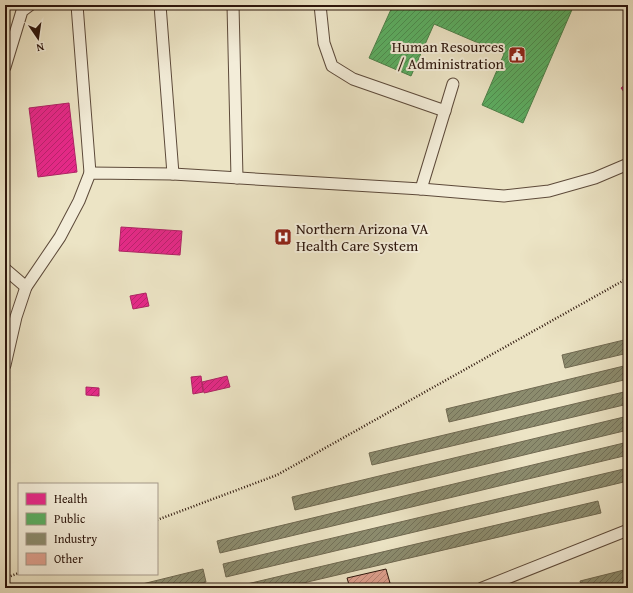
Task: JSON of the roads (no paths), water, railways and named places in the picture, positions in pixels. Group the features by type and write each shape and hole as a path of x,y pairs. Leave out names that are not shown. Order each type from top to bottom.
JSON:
{"lane":[{"path":"5,366 16,317 26,287 60,237 79,201 90,173 76,5"},
{"path":"160,5 173,174"},
{"path":"233,5 237,178"},
{"path":"320,5 324,43 332,66 353,79 445,111"},
{"path":"5,67 22,7"},
{"path":"422,189 453,84"},
{"path":"90,173 173,174 422,189 504,196 549,191 595,178 628,164"},
{"path":"5,269 26,287"},
{"path":"482,588 628,530"}],"place":[{"name":"Human Resources / Administration","path":"517,55"},
{"name":"Northern Arizona VA Health Care System","path":"283,237"}]}
